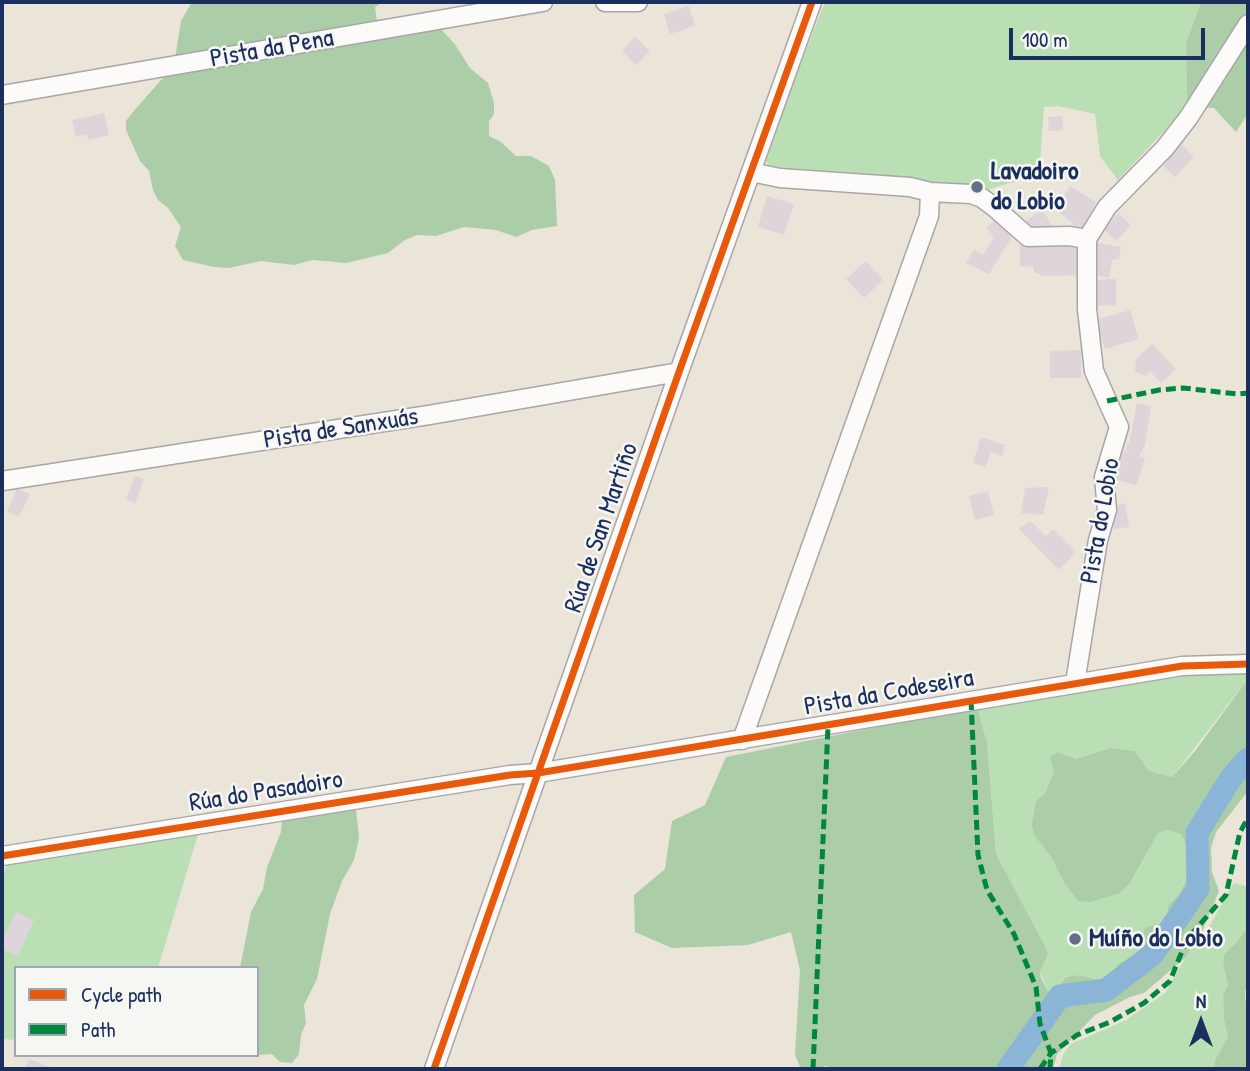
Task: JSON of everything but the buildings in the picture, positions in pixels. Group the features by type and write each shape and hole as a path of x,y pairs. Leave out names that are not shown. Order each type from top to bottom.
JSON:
{"street":[{"name":"Pista da Pena","path":"2,95 543,2"},
{"path":"605,2 638,2"},
{"name":"Rúa de San Martiño","path":"434,1069 812,2"},
{"path":"751,172 780,178 910,187 930,192 950,191 982,198 1028,237 1069,236 1087,239 1107,207 1165,148 1189,117 1248,24"},
{"path":"742,740 929,216 930,192"},
{"name":"Pista do Lobio","path":"1075,683 1098,540 1107,510 1105,470 1119,427 1094,371 1087,309 1087,239"},
{"name":"Pista de Sanxuás","path":"2,481 429,415 679,372"},
{"name":"Pista da Codeseira","path":"538,773 1182,666 1248,664"},
{"name":"Rúa do Pasadoiro","path":"2,856 510,775 538,773"}],"green space":[{"path":"192,2 383,2 375,7 377,22 437,25 454,43 470,68 488,83 494,103 494,114 489,121 489,136 501,142 516,156 531,156 549,166 555,180 557,226 532,230 516,237 496,230 464,227 436,236 417,235 388,253 346,263 313,260 294,265 261,261 229,268 183,260 175,246 181,227 168,208 158,200 149,171 140,161 126,130 126,121 161,80 173,71 181,21"},
{"path":"825,2 1201,2 1186,43 1187,107 1118,180 1100,156 1095,114 1058,106 1044,107 1040,163 1032,177 985,190 886,175 770,167 764,157"},
{"path":"1201,2 1248,2 1248,113 1236,132 1214,108 1187,107 1186,43"},
{"path":"1248,672 1248,679 1172,777 1149,771 1135,751 1110,748 1076,759 1058,752 1054,772 1045,793 1036,801 1034,835 1078,901 1120,893 1130,883 1158,833 1166,830 1181,834 1186,843 1190,866 1180,893 1168,906 1167,927 1145,943 1138,957 1121,962 1099,980 1078,975 1066,977 1055,991 1049,994 1040,971 1046,948 996,854 987,742 977,707 1180,674"},
{"path":"1248,679 1248,791 1216,832 1211,848 1212,872 1219,891 1201,934 1186,957 1144,993 1095,1015 1057,1054 1053,1069 833,1069 826,1066 801,1069 795,1055 800,970 791,932 748,945 672,948 635,932 634,895 665,869 672,821 705,805 726,757 977,707 987,742 996,854 1046,948 1048,954 1040,971 1041,978 1049,993 1055,991 1066,977 1078,975 1099,980 1121,962 1138,957 1145,944 1142,936 1145,928 1158,924 1167,927 1168,906 1180,893 1188,874 1190,865 1186,844 1181,834 1167,830 1158,833 1130,883 1120,893 1091,902 1078,901 1034,835 1032,824 1036,801 1045,793 1054,772 1050,757 1058,752 1076,759 1110,748 1135,751 1149,771 1172,777 1195,751"},
{"path":"356,809 359,838 354,860 342,881 330,914 317,979 304,1005 306,1023 301,1035 299,1054 292,1063 280,1062 272,1054 259,1055 259,966 240,966 251,912 263,889 267,867 281,832 282,820"},
{"path":"199,831 159,966 14,966 14,1040 2,1039 2,876 8,862"},
{"path":"1236,883 1248,887 1248,926 1224,954 1223,964 1228,985 1223,994 1224,1020 1228,1037 1215,1060 1214,1069 1059,1069 1064,1053 1071,1044 1126,1020 1165,993"},
{"path":"1248,926 1248,987 1245,996 1248,1069 1214,1069 1215,1060 1228,1037 1224,1020 1223,994 1228,985 1223,964 1224,954"}],"waterway":[{"path":"1008,1069 1060,996 1106,990 1152,955 1198,889 1197,833 1231,778 1248,759"}],"marked path":[{"path":"1107,401 1183,388 1248,393"},
{"path":"971,700 978,855 987,890 1014,934 1036,987 1040,1024 1051,1053 1050,1069"},
{"path":"813,1069 828,726"},
{"path":"1040,1069 1051,1053 1077,1035 1110,1022 1144,1003 1170,981 1187,939 1226,895 1240,832 1248,818"}],"cycle path":[{"path":"434,1069 812,2"},
{"path":"2,856 510,775 538,773 1182,666 1248,664"}],"place":[{"name":"Lavadoiro do Lobio","path":"977,187"},
{"name":"Muíño do Lobio","path":"1075,939"}]}
